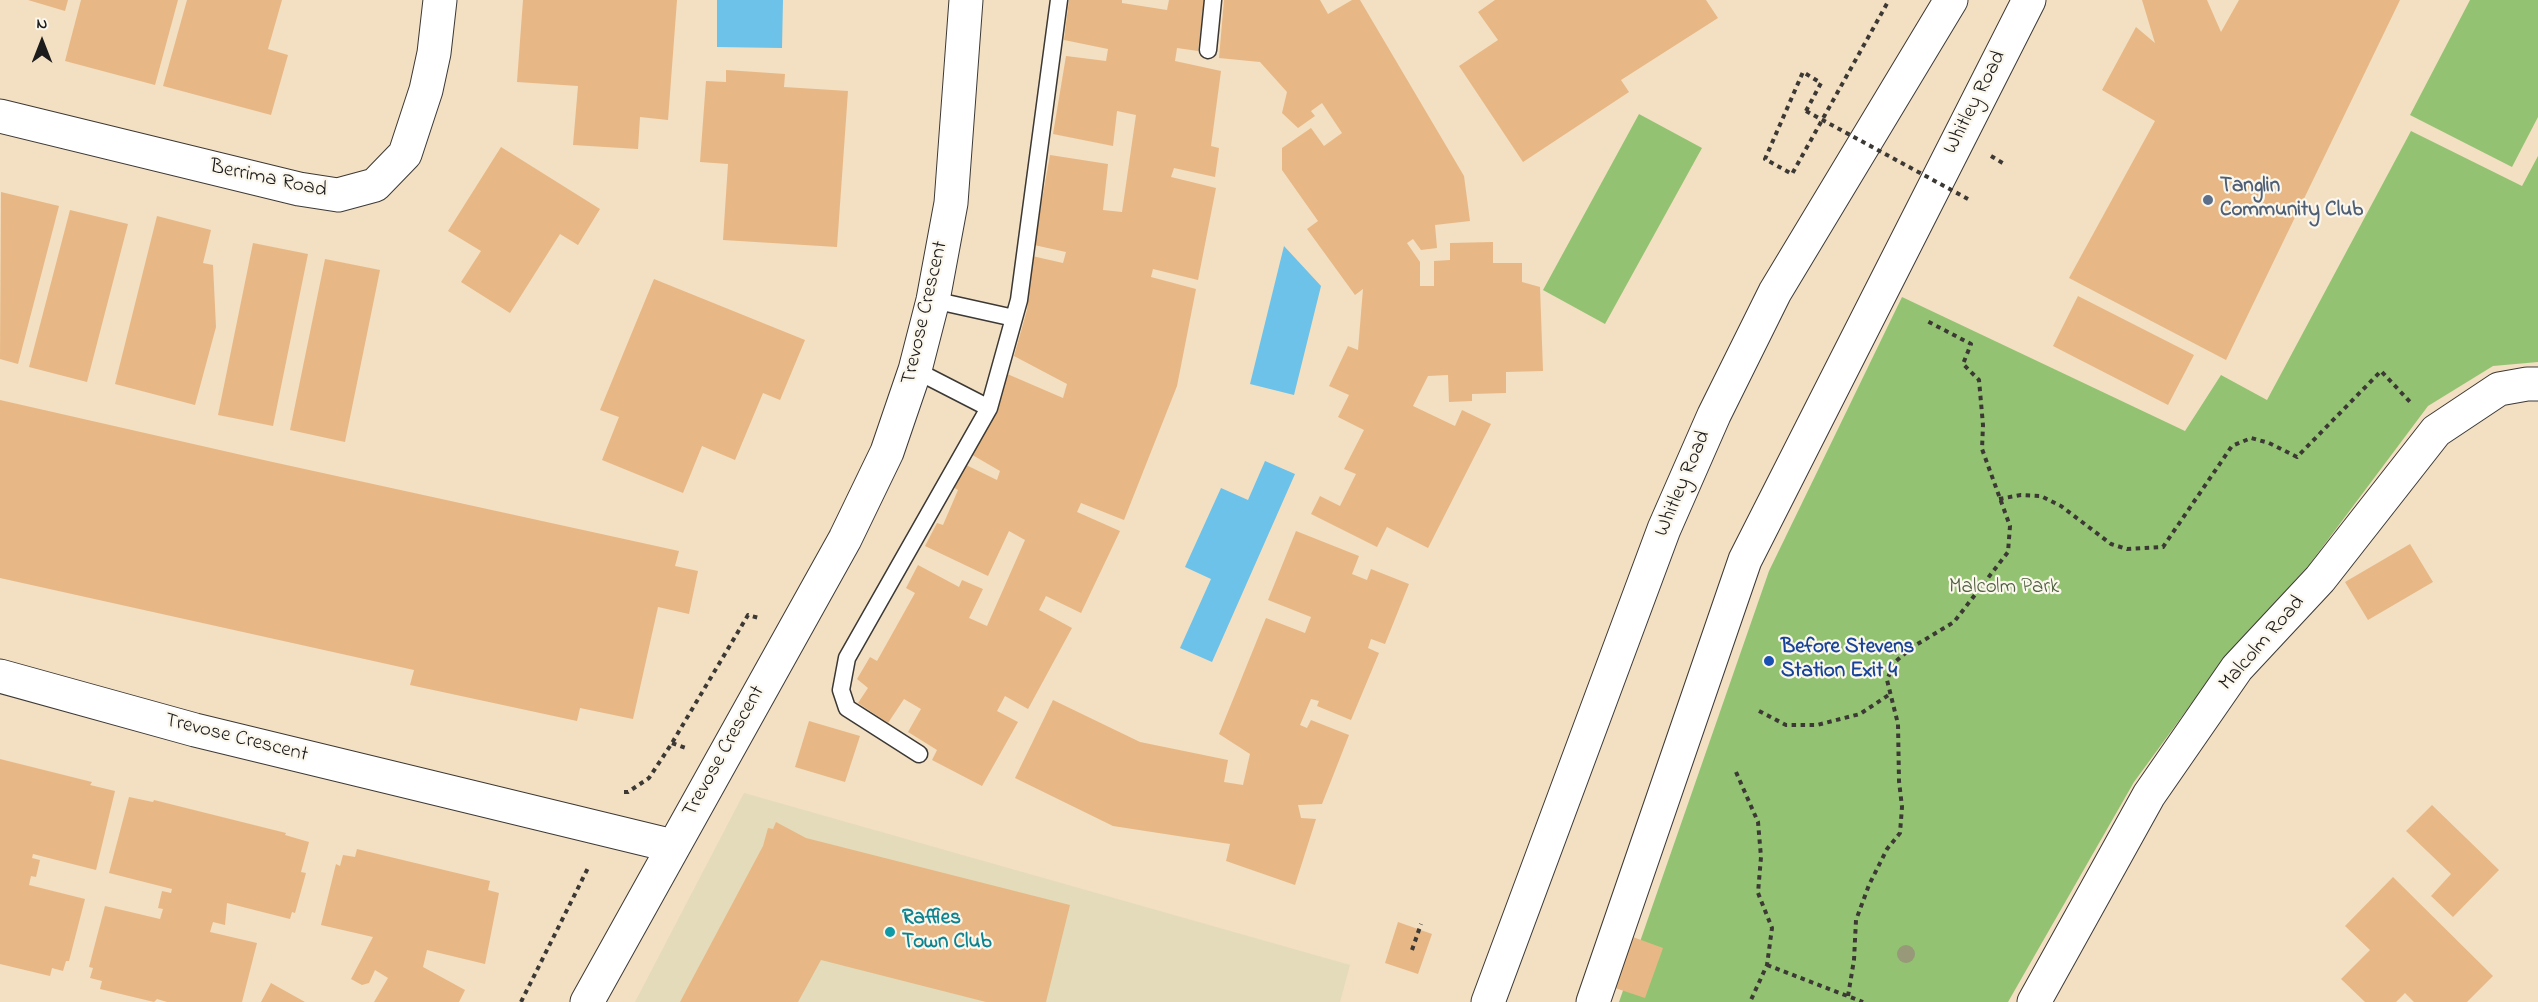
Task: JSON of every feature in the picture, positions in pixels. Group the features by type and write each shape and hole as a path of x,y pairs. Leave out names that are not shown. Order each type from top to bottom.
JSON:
{"street":[{"name":"Berrima Road","path":"0,116 299,189 338,195 375,185 405,154 426,90 434,53 440,0"},
{"name":"Trevose Crescent","path":"0,676 195,730 673,846 845,539 887,452 915,370 933,300 951,203 966,0"},
{"name":"Whitley Road","path":"1488,1002 1664,530 1714,415 1775,292 1951,0"},
{"name":"Whitley Road","path":"1593,1002 1745,560 2029,0"},
{"name":"Malcolm Road","path":"2034,1002 2150,795 2237,668 2320,579 2436,431 2499,389 2538,384"},
{"path":"587,1002 673,846"}],"lane":[{"path":"919,754 847,708 841,690 847,658 989,408 1021,289 1059,0"},
{"path":"1208,50 1214,0"},
{"path":"933,300 1014,318"},
{"path":"915,370 989,408"}],"path":[{"path":"1889,0 1792,174 1765,159 1803,72 1821,83 1806,111 1968,199"},
{"path":"1991,156 2006,165"},
{"path":"1848,996 1854,960 1856,920 1883,858 1900,833 1902,807 1898,724 1887,680 1894,663 1911,648 1954,622 2008,552 2010,526 1982,449 1983,425 1978,380 1963,364 1971,344 1927,321"},
{"path":"1999,499 2021,495 2041,496 2061,506 2111,544 2127,549 2163,547 2232,446 2251,438 2269,443 2297,457 2381,370"},
{"path":"521,1002 628,792 649,778 665,756 748,615 794,629"},
{"path":"1759,711 1786,725 1817,725 1860,714 1890,694"},
{"path":"1736,771 1758,822 1761,858 1758,892 1772,928 1767,965 1750,1002"},
{"path":"616,793 628,792"},
{"path":"1412,950 1421,924"},
{"path":"1767,965 1863,1002"}],"shaded area":[{"name":"Raffles Town Club","path":"744,793 1350,965 1340,1002 635,1002"}],"green space":[{"path":"2470,0 2538,0 2538,117 2512,167 2410,115"},
{"path":"1639,114 1702,148 1605,324 1543,290"},
{"name":"Malcolm Park","path":"2411,131 2522,186 2538,156 2538,362 2493,366 2428,406 2309,565 2224,659 2134,782 2008,1002 1619,1002 1769,571 1902,297 2185,431 2221,375 2267,400"}],"water":[{"path":"717,0 783,0 782,48 717,47"},
{"path":"1284,246 1321,286 1294,395 1250,384"},
{"path":"1265,461 1295,474 1212,662 1180,648 1211,579 1185,567 1221,488 1248,500"}],"building":[{"path":"28,0 68,0 65,11"},
{"path":"81,0 178,0 155,85 65,61"},
{"path":"187,0 282,0 268,49 288,55 271,115 163,86"},
{"path":"523,0 677,0 668,120 640,117 638,149 573,145 578,86 517,82"},
{"path":"1069,0 1122,0 1122,3 1167,10 1169,0 1204,0 1198,51 1177,48 1175,61 1221,71 1211,146 1219,148 1215,177 1174,168 1171,177 1216,188 1198,280 1153,269 1151,277 1196,289 1177,386 1124,520 1081,503 1077,512 1120,531 1081,613 1046,596 1039,610 1072,628 1028,709 1005,696 997,711 1018,722 982,786 932,760 937,750 908,732 921,709 904,699 888,723 858,703 868,688 857,679 870,657 877,661 915,593 906,588 918,565 959,587 962,580 983,589 969,618 987,626 1025,540 1009,531 988,576 925,546 937,523 943,525 958,490 951,486 962,463 997,480 1000,471 969,453 1005,373 1063,398 1067,384 1014,356 1027,310 1032,256 1063,263 1066,252 1034,245 1050,155 1108,164 1103,210 1122,212 1136,115 1117,111 1113,146 1053,134 1066,56 1106,61 1108,49 1064,40"},
{"path":"1224,0 1320,0 1328,14 1352,0 1360,0 1464,176 1470,221 1435,225 1437,248 1421,250 1413,239 1407,243 1420,262 1420,286 1434,286 1434,261 1450,260 1450,243 1493,242 1493,263 1522,263 1522,282 1540,287 1543,371 1506,372 1506,393 1472,394 1472,401 1449,402 1448,375 1428,376 1413,406 1455,426 1462,410 1491,424 1428,548 1387,527 1377,547 1311,514 1320,496 1340,506 1356,474 1344,469 1364,430 1338,417 1349,395 1329,386 1348,346 1358,350 1363,289 1355,295 1307,229 1318,221 1282,170 1282,148 1311,128 1324,146 1342,133 1322,103 1311,111 1315,116 1298,128 1282,113 1287,92 1260,62 1219,58"},
{"path":"1495,0 1706,0 1718,18 1621,80 1629,92 1523,162 1459,66 1498,40 1478,12"},
{"name":"Tanglin Community Club","path":"2142,0 2207,0 2221,32 2239,0 2400,0 2226,360 2069,278 2155,121 2102,90 2136,27 2155,43"},
{"path":"726,70 785,74 784,87 848,91 837,247 723,240 728,164 700,162 706,81 726,82"},
{"path":"501,147 600,209 578,245 560,234 510,313 461,282 481,251 448,231"},
{"path":"1,192 59,206 18,364 0,359"},
{"path":"70,210 128,224 87,382 29,367"},
{"path":"157,216 211,230 203,263 213,265 216,327 195,405 115,384"},
{"path":"253,243 308,254 273,426 218,415"},
{"path":"325,259 380,270 345,442 290,430"},
{"path":"654,279 805,340 780,400 763,393 735,460 702,446 683,493 602,460 619,417 600,410"},
{"path":"2078,296 2194,355 2168,405 2053,346"},
{"path":"0,400 679,551 675,566 698,571 689,614 658,607 633,719 580,708 577,721 410,685 414,670 0,578"},
{"path":"1296,531 1359,556 1352,574 1367,580 1371,569 1409,584 1385,644 1371,639 1368,648 1379,653 1351,720 1317,706 1319,701 1311,699 1300,725 1307,728 1311,720 1349,735 1322,804 1298,805 1301,818 1316,819 1295,885 1226,861 1230,844 1113,826 1015,778 1053,700 1140,742 1228,760 1224,782 1243,785 1250,754 1219,734 1266,618 1305,633 1311,617 1268,600"},
{"path":"2410,544 2433,582 2368,620 2345,582"},
{"path":"809,721 860,736 845,782 795,767"},
{"path":"0,759 92,782 90,785 115,791 96,870 33,854 32,858 40,860 36,877 31,876 29,885 85,899 69,961 66,961 63,971 52,968 50,976 0,964"},
{"path":"129,797 153,802 154,800 286,833 285,835 309,842 301,872 306,873 295,913 292,912 290,919 227,903 225,925 213,922 210,932 257,943 242,1002 167,1002 157,999 154,1002 100,989 102,981 90,978 93,968 89,967 105,906 160,919 163,909 158,908 162,891 171,893 172,889 109,873"},
{"path":"2432,805 2499,870 2453,917 2431,896 2451,874 2406,831"},
{"name":"Raffles Town Club","path":"776,822 806,838 1070,905 1046,1002 986,1002 821,960 798,1002 680,1002 763,846 768,828 773,829"},
{"path":"357,849 490,881 488,890 499,893 485,964 427,950 423,967 465,990 459,1002 374,1002 388,978 375,970 369,983 362,985 351,979 373,937 321,925 336,864 340,866 343,855 355,857"},
{"path":"2393,877 2493,976 2467,1002 2414,1002 2405,993 2396,1002 2365,1002 2341,979 2370,950 2345,926"},
{"path":"1398,922 1432,934 1418,974 1385,963"},
{"path":"1630,936 1663,948 1645,998 1612,987"},
{"path":"271,983 305,1002 261,1002"}],"place":[{"name":"Tanglin Community Club","path":"2208,200"},
{"name":"Before Stevens Station Exit 4","path":"1769,661"},
{"name":"Raffles Town Club","path":"890,932"}]}
